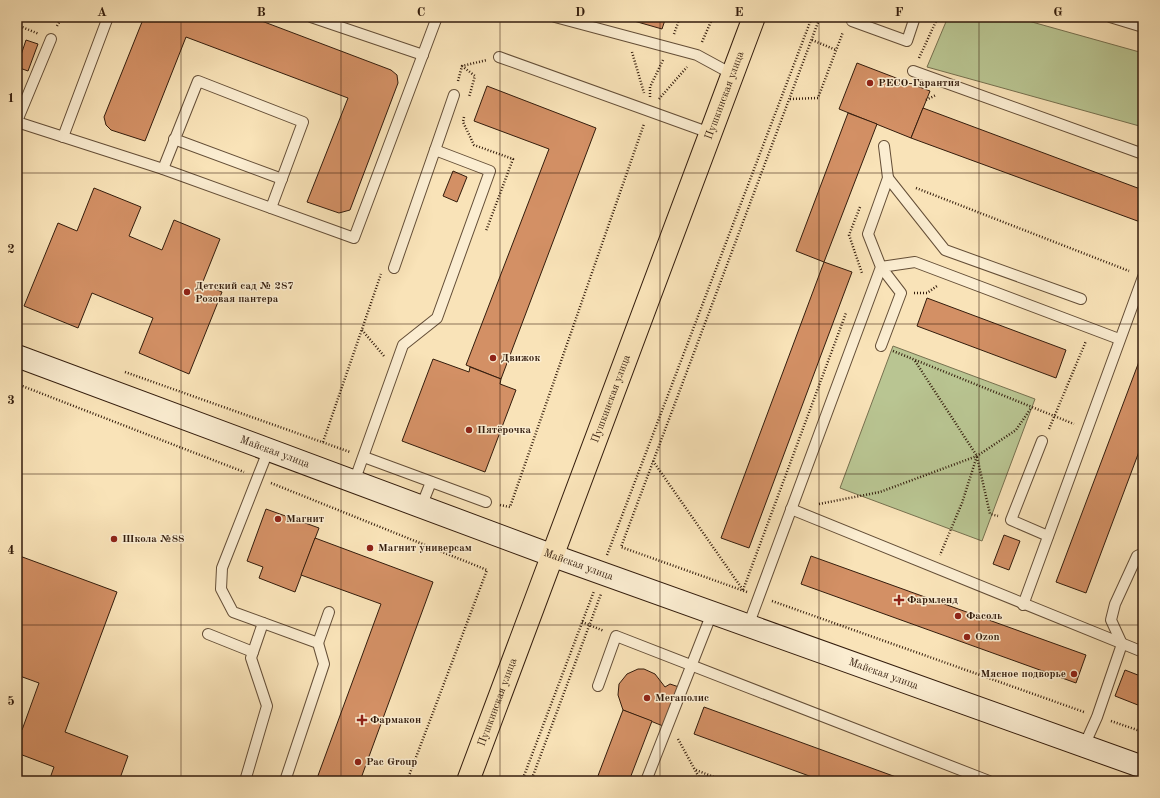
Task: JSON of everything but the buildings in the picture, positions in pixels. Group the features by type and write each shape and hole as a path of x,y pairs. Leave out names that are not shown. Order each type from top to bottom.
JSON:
{"main road":[{"name":"Пушкинская улица","path":"468,781 551,555 754,17"}],"street":[{"name":"Майская улица","path":"17,356 268,451 551,555 601,582 712,613 1143,767"}],"lane":[{"path":"62,137 108,17"},
{"path":"311,17 423,55"},
{"path":"51,39 17,121 163,169 354,238 437,17"},
{"path":"555,17 628,35 697,55 732,74"},
{"path":"853,19 907,41 915,17"},
{"path":"1110,17 1143,27"},
{"path":"499,57 710,133"},
{"path":"913,71 1143,154"},
{"path":"163,169 198,81 303,122 271,208"},
{"path":"394,268 454,95"},
{"path":"174,139 282,179"},
{"path":"881,346 902,293 882,267 868,234 888,178 884,146"},
{"path":"354,482 403,345 437,318 490,171 435,150"},
{"path":"888,178 945,250 1081,299"},
{"path":"882,267 915,262 1119,339"},
{"path":"748,626 882,267"},
{"path":"1023,605 1119,339 1139,276"},
{"path":"1042,441 1012,520 1048,536"},
{"path":"268,451 222,568 221,589 233,612 318,643"},
{"path":"364,457 486,502"},
{"path":"421,507 431,482"},
{"path":"791,509 1023,605 1143,652"},
{"path":"1084,746 1097,717 1122,644 1111,620 1115,604 1137,556 1143,552"},
{"path":"285,781 324,664 318,643 329,612"},
{"path":"646,781 712,613"},
{"path":"245,781 267,706 251,658 263,623"},
{"path":"208,634 253,652"},
{"path":"598,686 616,636 989,781"}],"path":[{"path":"649,111 697,55 712,17"},
{"path":"531,781 589,625 601,582 812,17"},
{"path":"820,17 621,546 1097,717 1143,732"},
{"path":"913,71 938,17"},
{"path":"790,99 818,98 841,35 853,19"},
{"path":"17,33 19,25 51,39"},
{"path":"628,35 649,111"},
{"path":"812,40 836,50"},
{"path":"510,507 649,111 650,87 669,47"},
{"path":"454,95 462,66 499,57"},
{"path":"888,178 1139,276"},
{"path":"859,279 862,272 849,235 863,200"},
{"path":"323,442 384,264 394,268"},
{"path":"902,293 927,293 951,276"},
{"path":"743,590 848,309"},
{"path":"1042,441 1055,417 1091,329"},
{"path":"362,330 395,368"},
{"path":"881,346 1031,408 1087,429"},
{"path":"915,360 977,456 990,514 1012,520"},
{"path":"121,371 364,457"},
{"path":"791,509 880,492 977,456 1016,430 1031,408"},
{"path":"935,568 962,503 977,456"},
{"path":"653,461 743,590"},
{"path":"407,781 487,570"},
{"path":"522,781 582,622 601,582"},
{"path":"582,622 616,636"},
{"path":"668,724 701,781"},
{"path":"695,770 724,781"}],"green space":[{"path":"948,17 1014,17 1143,53 1143,127 927,67"},
{"path":"893,346 1035,399 982,541 840,488"}],"place":[{"name":"РЕСО-Гарантия","path":"870,83"},
{"name":"Детский сад № 287 Розовая пантера","path":"187,292"},
{"name":"Движок","path":"493,358"},
{"name":"Пятёрочка","path":"469,430"},
{"name":"Магнит","path":"278,519"},
{"name":"Школа №88","path":"114,539"},
{"name":"Магнит универсам","path":"370,548"},
{"name":"Фармленд","path":"899,600"},
{"name":"Фасоль","path":"958,616"},
{"name":"Ozon","path":"967,637"},
{"name":"Мясное подворье","path":"1074,674"},
{"name":"Мегаполис","path":"647,698"},
{"name":"Фармакон","path":"362,720"},
{"name":"Pac Group","path":"358,762"}]}
